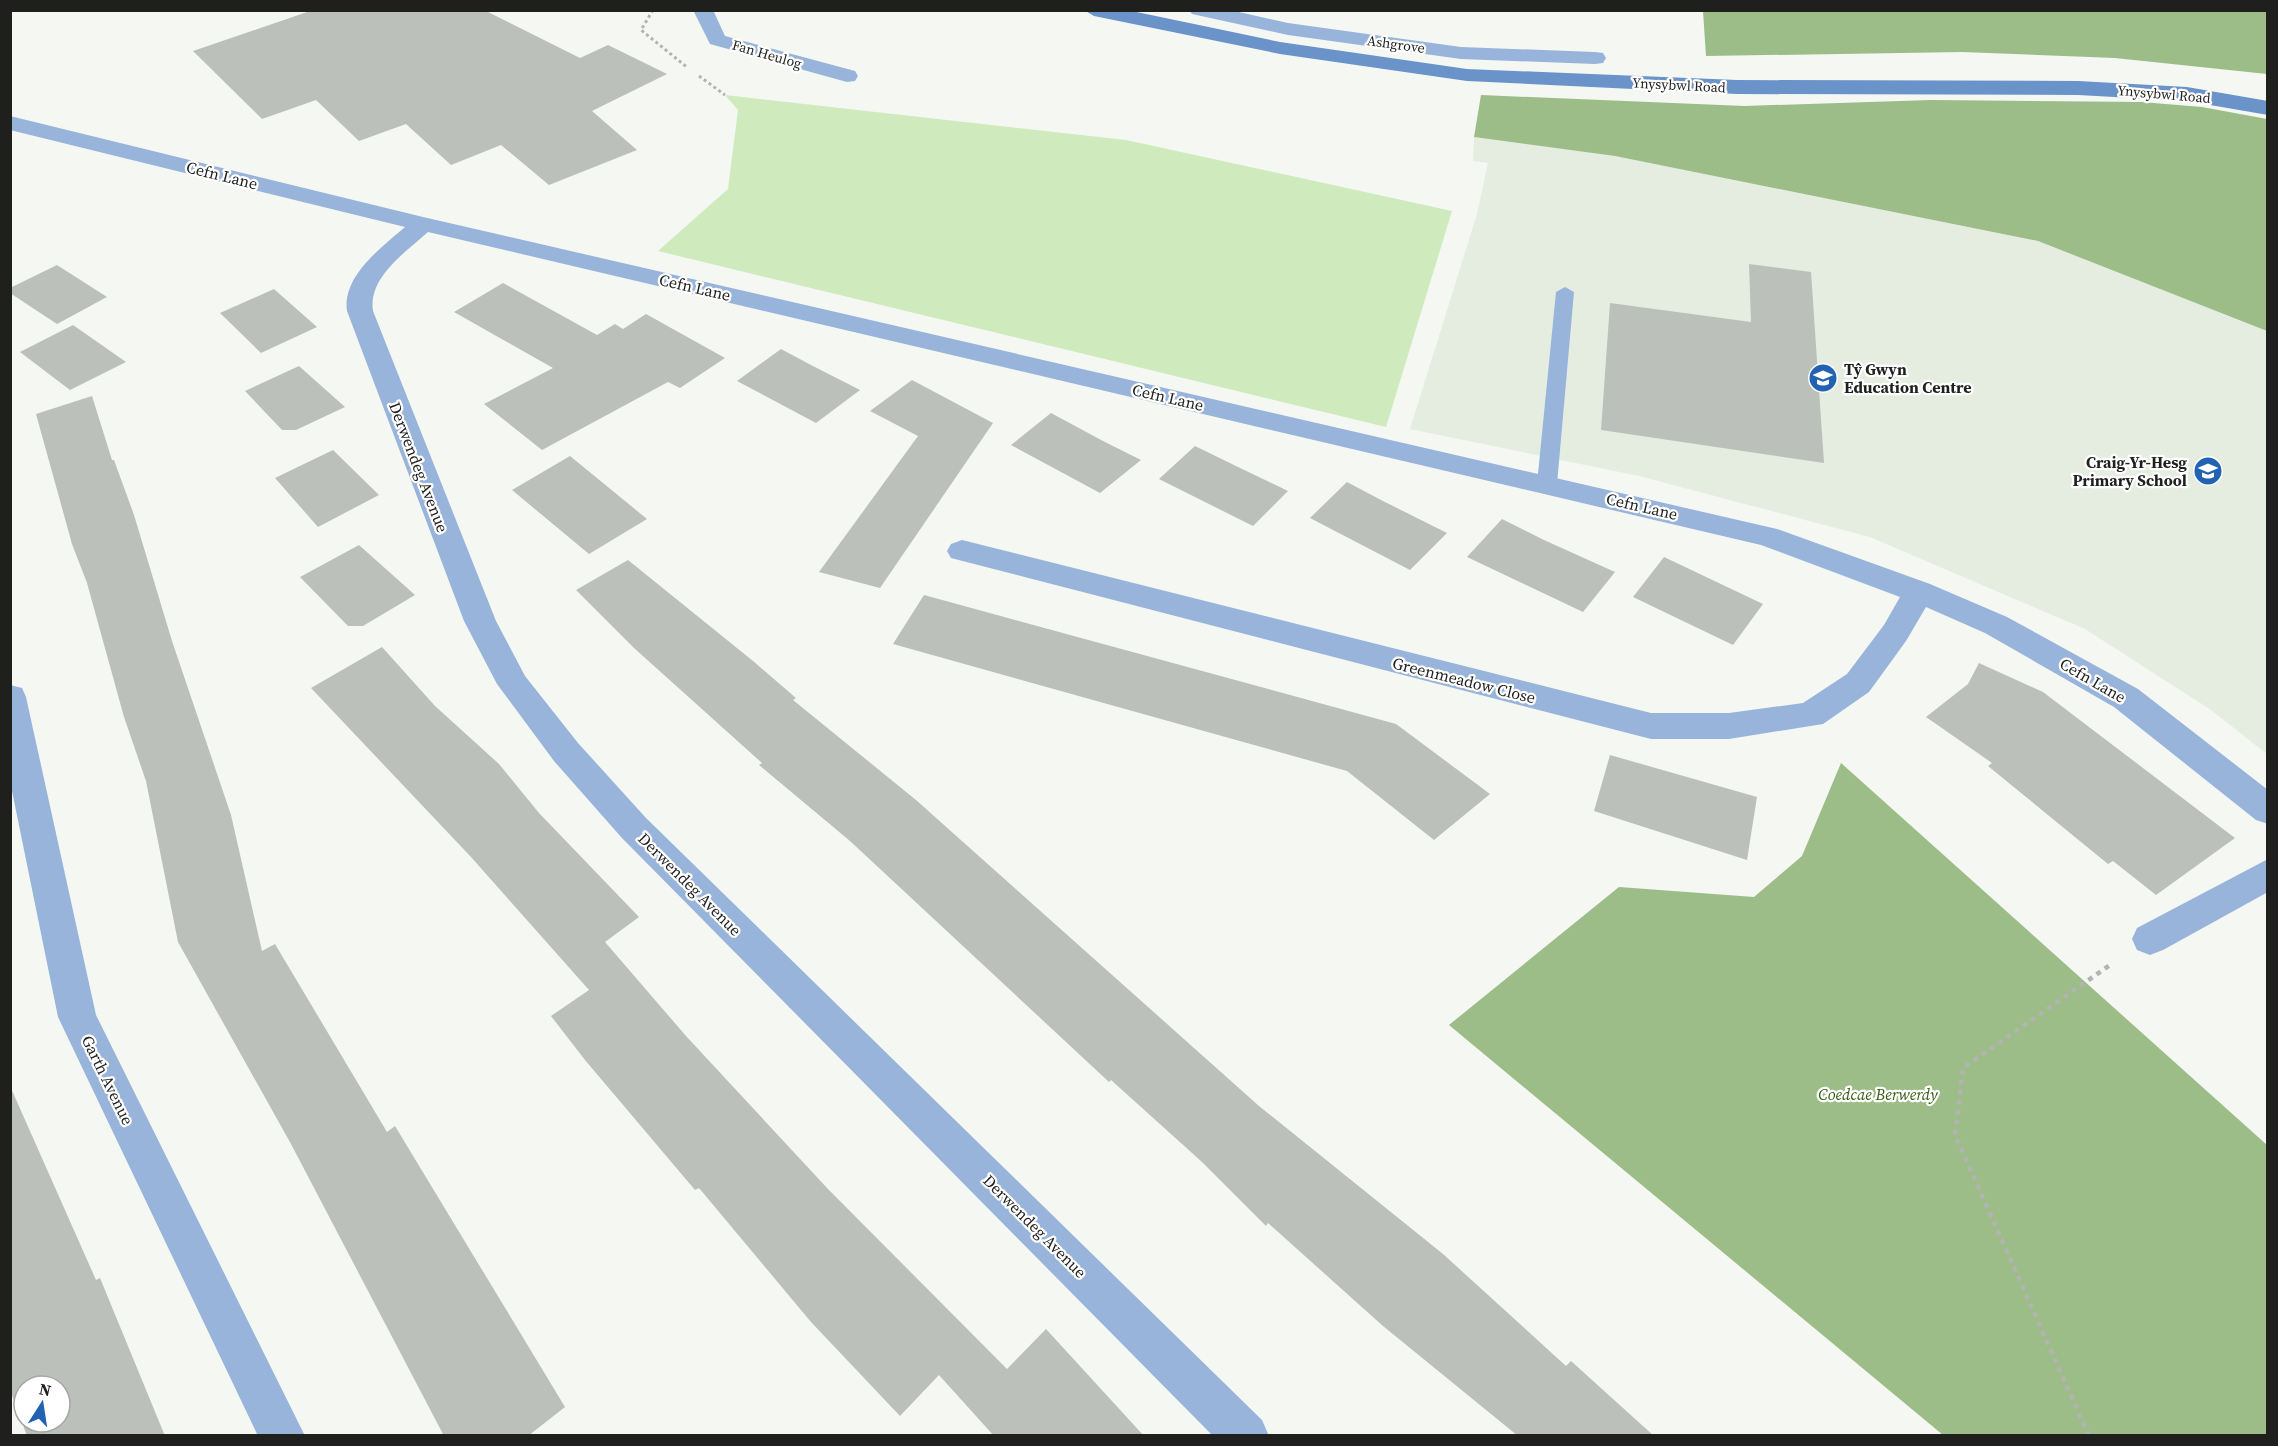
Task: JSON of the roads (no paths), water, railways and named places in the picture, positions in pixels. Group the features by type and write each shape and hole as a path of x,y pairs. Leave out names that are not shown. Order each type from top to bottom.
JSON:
{"main road":[{"name":"Ynysybwl Road","path":"1094,10 1280,48 1467,75 1737,87 2001,85 2078,88 2187,94 2268,108"}],"street":[{"name":"Fan Heulog","path":"703,10 717,40 847,76"},
{"name":"Ashgrove","path":"1199,10 1288,29 1461,53 1595,58"},
{"name":"Cefn Lane","path":"10,123 423,224 1767,536 1919,592 1996,625 2126,698 2268,810"},
{"name":"Derwendeg Avenue","path":"423,224 386,257 362,286 359,306 372,346 480,621 513,684 566,752 634,828 1246,1436"},
{"name":"Greenmeadow Close","path":"962,551 1651,726 1729,726 1811,715 1858,683 1895,633 1919,592"},
{"name":"Garth Avenue","path":"10,698 77,1017 282,1436"},
{"path":"2150,939 2268,874"}],"lane":[{"path":"1547,484 1565,292"}],"place":[{"name":"Tŷ Gwyn Education Centre","path":"1823,378"},
{"name":"Craig-Yr-Hesg Primary School","path":"2208,471"}],"park label":[{"name":"Coedcae Berwerdy","path":"1878,1094"}]}
